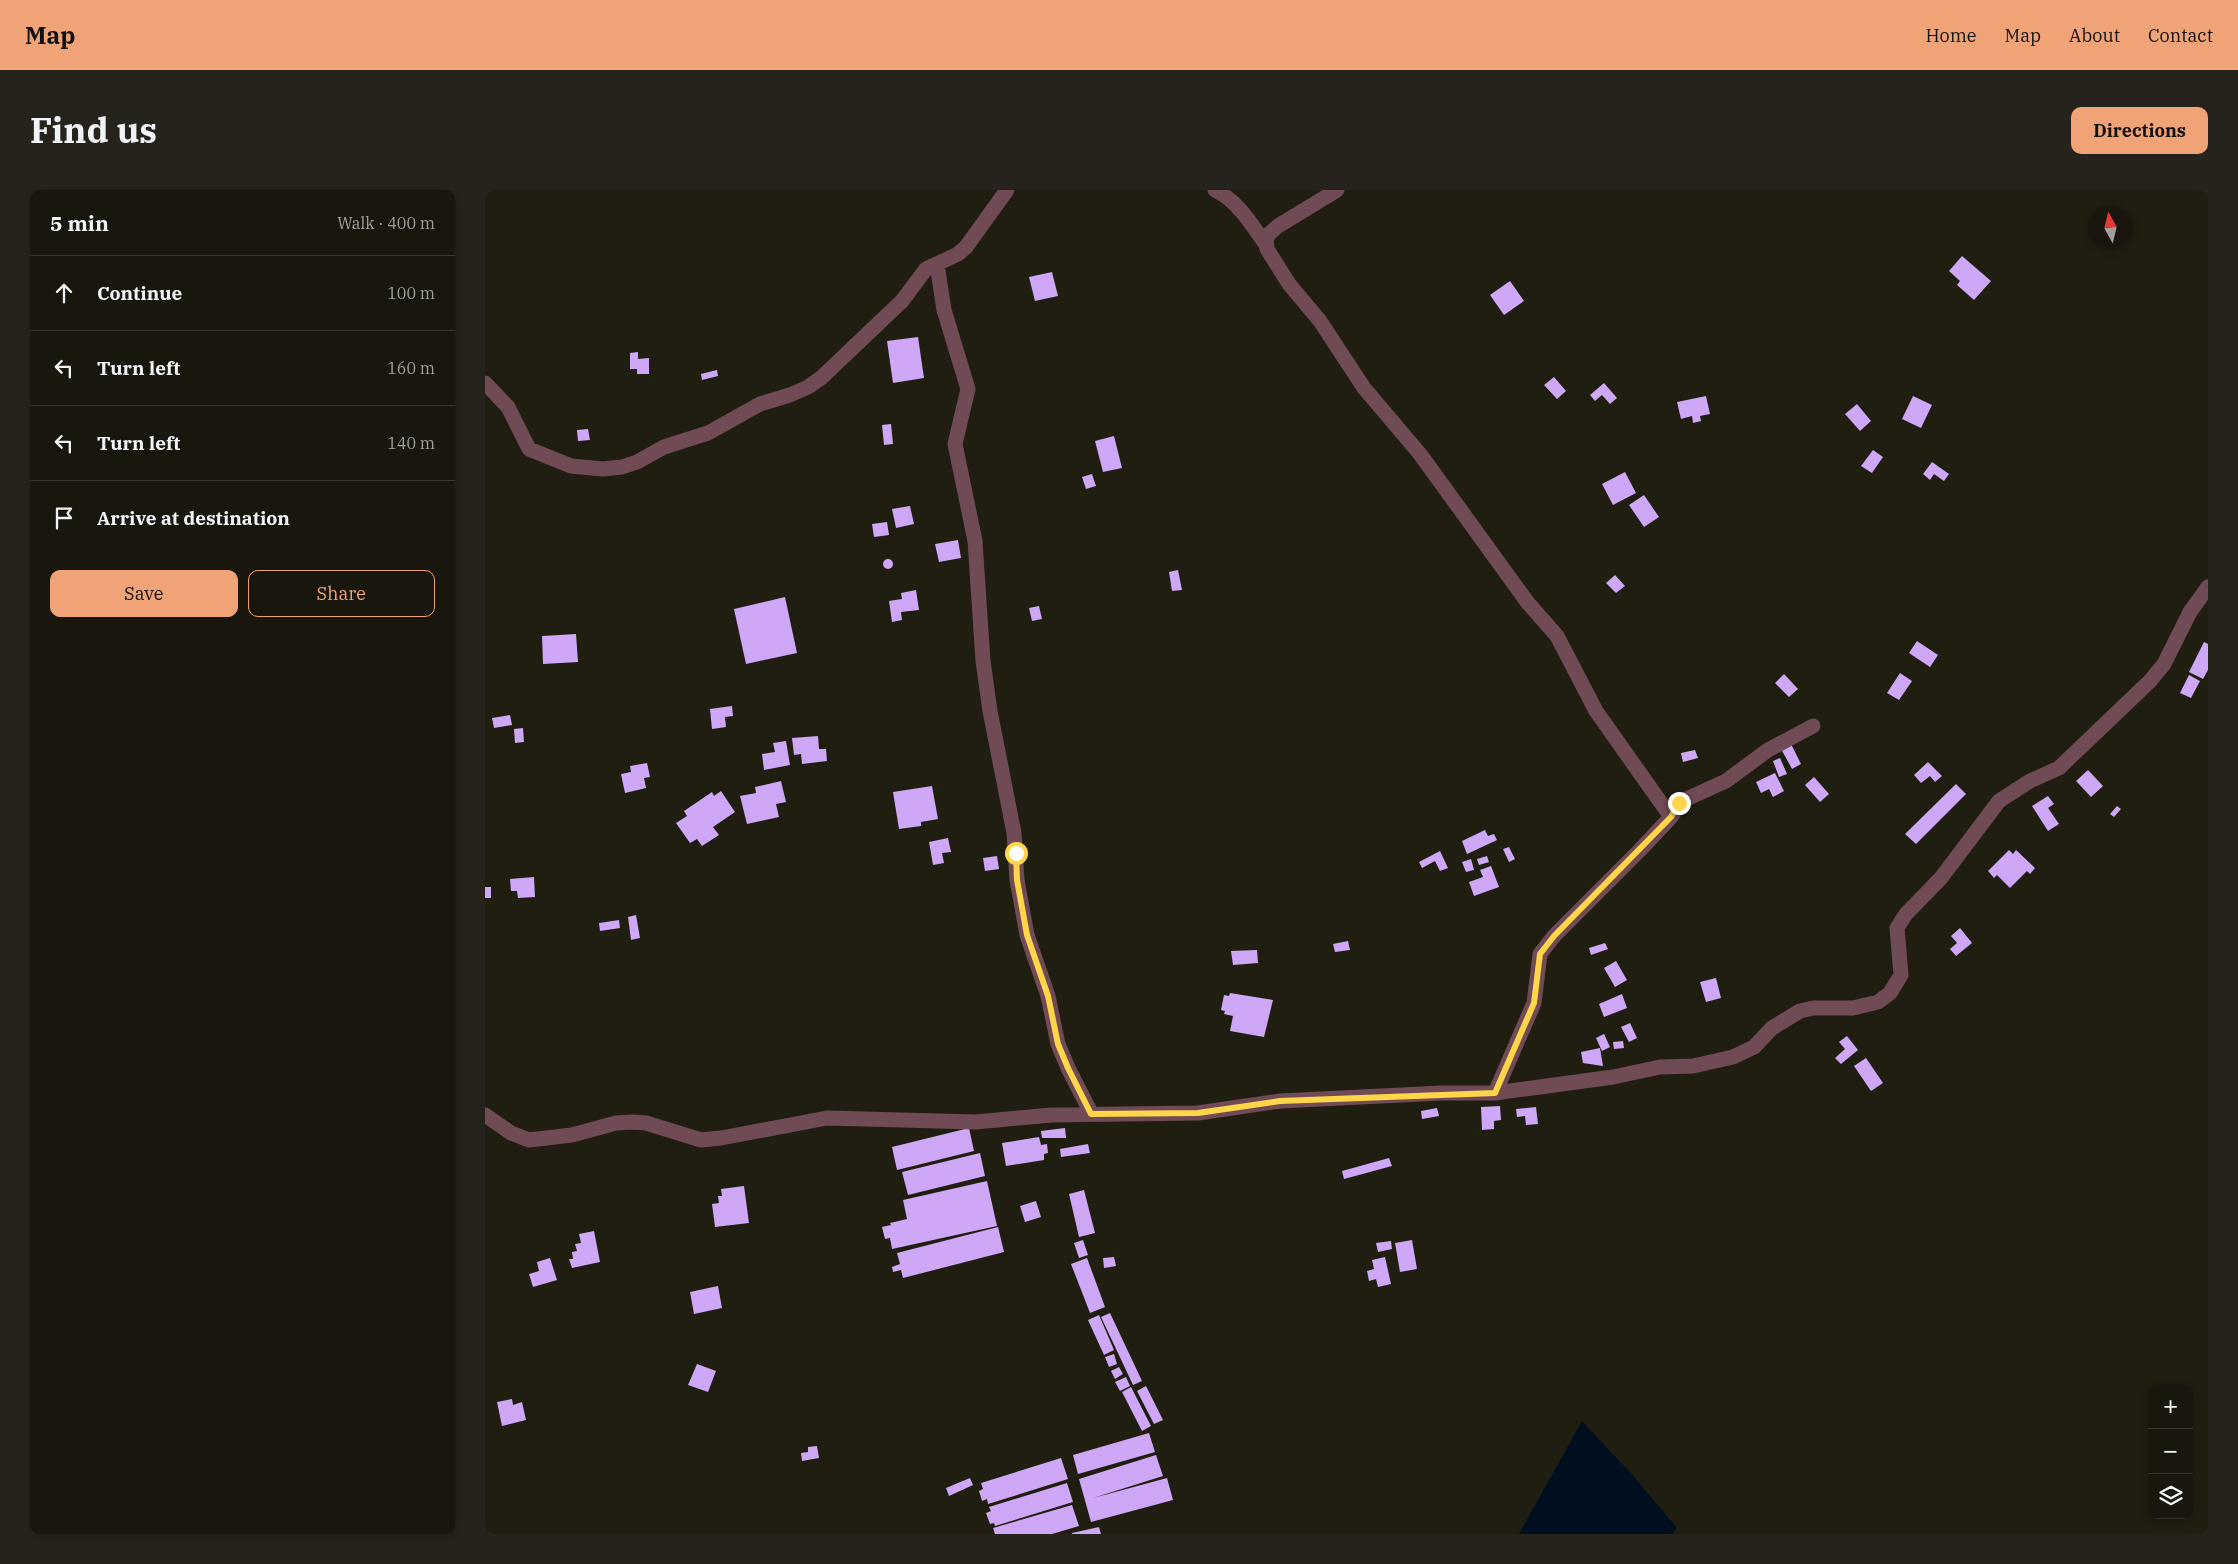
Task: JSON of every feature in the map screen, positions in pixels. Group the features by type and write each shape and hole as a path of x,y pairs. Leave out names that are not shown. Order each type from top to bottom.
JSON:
{"street":[{"path":"485,384 501,398 523,440 529,449 538,454 571,466 603,469 622,467 637,462 664,447 714,430 760,404 808,387 821,378 902,301 926,269 958,254 966,247 1007,190"},
{"path":"1215,190 1227,197 1248,218 1289,284 1320,321 1364,388 1420,454 1528,603 1557,636 1596,711 1671,817"},
{"path":"1266,245 1269,234 1278,226 1337,190"},
{"path":"937,264 944,310 968,389 955,444 975,541 983,661 990,712 1014,834 1017,880 1027,935 1048,996 1058,1044 1091,1114"},
{"path":"485,1115 511,1133 529,1140 571,1135 632,1122 646,1123 701,1140 827,1118 850,1117 952,1122 1091,1114 1198,1113 1280,1101 1433,1093 1495,1093 1613,1077 1661,1067 1713,1063 1744,1053 1754,1047 1772,1028 1801,1012 1813,1008 1853,1008 1878,1002 1890,993 1901,975 1897,932 1899,924 1906,914 1941,878 1999,801 2030,781 2059,768 2150,681 2163,664 2191,612 2208,587"},
{"path":"1495,1093 1534,1003 1539,960 1544,949 1554,936 1671,817 1682,801 1726,782 1768,750 1813,726"}],"water":[{"path":"1582,1421 1636,1479 1677,1528 1672,1534 1519,1534"}],"building":[{"path":"1962,256 1991,281 1974,300 1957,285 1960,281 1949,271"},
{"path":"1052,272 1058,296 1035,301 1029,277"},
{"path":"1510,281 1524,301 1504,315 1490,295"},
{"path":"918,337 924,378 893,383 887,341"},
{"path":"638,352 638,359 649,358 649,374 637,374 637,369 630,369 630,353"},
{"path":"717,370 718,376 702,380 701,374"},
{"path":"1554,377 1566,391 1557,399 1544,385"},
{"path":"1604,383 1617,398 1610,404 1602,395 1595,401 1590,395"},
{"path":"1706,396 1710,414 1700,416 1701,421 1693,423 1692,416 1681,419 1677,402"},
{"path":"1913,396 1932,405 1921,428 1902,419"},
{"path":"1857,404 1871,421 1860,431 1845,414"},
{"path":"891,424 893,444 884,445 882,425"},
{"path":"588,429 590,440 578,441 577,430"},
{"path":"1114,436 1122,468 1103,472 1095,441"},
{"path":"1873,450 1883,457 1872,473 1861,466"},
{"path":"1932,462 1949,474 1944,481 1934,474 1930,480 1923,474"},
{"path":"1625,472 1636,493 1613,505 1602,484"},
{"path":"1092,474 1096,486 1086,489 1082,477"},
{"path":"1644,495 1659,517 1644,527 1629,505"},
{"path":"910,506 914,524 896,528 892,509"},
{"path":"887,522 889,535 874,537 872,524"},
{"path":"958,540 961,558 939,562 935,544"},
{"path":"886,559 890,559 893,564 892,568 886,569 883,566 883,562"},
{"path":"1178,570 1182,590 1172,591 1169,572"},
{"path":"1615,575 1625,586 1616,593 1606,583"},
{"path":"916,590 919,610 901,612 902,620 892,622 889,601 902,599 901,593"},
{"path":"785,597 797,653 746,664 734,609"},
{"path":"1039,606 1042,619 1032,621 1029,608"},
{"path":"576,634 578,662 543,664 542,636"},
{"path":"1917,641 1938,655 1930,667 1909,653"},
{"path":"2204,642 2208,644 2208,670 2203,679 2189,672"},
{"path":"1900,673 1912,681 1899,700 1887,693"},
{"path":"1784,674 1798,689 1789,697 1775,683"},
{"path":"2189,675 2200,681 2191,698 2180,693"},
{"path":"732,706 733,716 725,717 726,727 712,729 710,709"},
{"path":"510,715 512,725 494,728 492,718"},
{"path":"523,728 524,742 515,743 514,729"},
{"path":"818,736 819,749 826,749 827,761 802,764 801,754 794,755 792,738"},
{"path":"786,741 790,765 764,770 762,754 775,752 773,743"},
{"path":"1790,742 1801,764 1792,769 1780,747"},
{"path":"1695,750 1698,758 1683,762 1681,753"},
{"path":"1780,758 1787,774 1779,777 1773,761"},
{"path":"1928,762 1942,776 1935,782 1930,776 1921,783 1914,775"},
{"path":"647,763 650,777 644,778 646,788 625,793 621,774 631,772 630,766"},
{"path":"2088,770 2103,786 2091,797 2076,781"},
{"path":"1775,773 1784,791 1773,797 1769,789 1761,793 1756,782"},
{"path":"1814,777 1829,794 1820,802 1805,785"},
{"path":"781,781 786,802 776,804 779,817 747,824 740,796 756,793 755,787"},
{"path":"1956,784 1966,794 1916,844 1905,834"},
{"path":"932,786 938,819 921,822 921,826 899,829 893,792"},
{"path":"721,791 735,812 713,827 719,835 702,846 697,839 690,843 676,823 687,816 684,811 712,792 714,796"},
{"path":"2048,796 2054,804 2048,808 2059,824 2048,831 2032,806"},
{"path":"2117,806 2121,809 2114,817 2110,814"},
{"path":"1485,830 1488,836 1494,834 1497,840 1467,854 1462,841"},
{"path":"948,838 951,852 942,853 944,863 933,865 929,842"},
{"path":"1509,847 1515,859 1509,862 1503,849"},
{"path":"2009,850 2013,854 2016,850 2035,868 2030,874 2027,871 2010,888 1997,875 1994,878 1988,871"},
{"path":"1440,851 1448,868 1440,871 1435,861 1422,868 1419,862"},
{"path":"997,856 999,869 985,871 983,858"},
{"path":"1487,856 1489,862 1479,865 1477,859"},
{"path":"1471,859 1474,870 1466,872 1462,862"},
{"path":"1491,866 1499,887 1474,896 1469,882 1483,877 1480,870"},
{"path":"534,877 535,897 518,898 517,891 511,891 510,879"},
{"path":"485,887 491,887 491,898 485,898"},
{"path":"636,915 640,938 631,940 628,917"},
{"path":"619,920 620,928 600,931 599,923"},
{"path":"1960,928 1972,943 1956,956 1950,949 1957,943 1951,936"},
{"path":"1348,941 1350,950 1335,952 1333,944"},
{"path":"1605,943 1608,949 1591,955 1589,948"},
{"path":"1257,950 1258,963 1233,965 1231,951"},
{"path":"1616,961 1627,980 1615,987 1604,968"},
{"path":"1716,978 1721,998 1706,1002 1700,982"},
{"path":"1230,993 1273,1000 1264,1037 1230,1031 1233,1016 1224,1014 1225,1011 1221,1010 1224,995 1229,996"},
{"path":"1622,994 1627,1008 1604,1017 1599,1004"},
{"path":"1630,1023 1637,1038 1629,1042 1621,1027"},
{"path":"1604,1034 1610,1047 1602,1051 1596,1038"},
{"path":"1847,1036 1858,1050 1841,1064 1835,1058 1845,1049 1839,1042"},
{"path":"1623,1041 1624,1048 1614,1049 1613,1042"},
{"path":"1600,1048 1603,1066 1583,1063 1581,1052"},
{"path":"1866,1058 1883,1083 1871,1091 1854,1066"},
{"path":"1500,1106 1501,1120 1494,1121 1494,1129 1482,1130 1481,1107"},
{"path":"1536,1107 1538,1124 1526,1125 1525,1116 1517,1117 1516,1109"},
{"path":"1437,1108 1439,1116 1422,1119 1421,1111"},
{"path":"969,1128 974,1151 897,1170 892,1147"},
{"path":"1065,1128 1066,1138 1042,1138 1041,1131"},
{"path":"1039,1137 1041,1145 1047,1144 1048,1153 1044,1154 1044,1160 1006,1166 1002,1143"},
{"path":"1088,1144 1090,1153 1061,1157 1060,1149"},
{"path":"980,1153 985,1176 908,1195 902,1172"},
{"path":"1389,1158 1392,1166 1344,1179 1342,1171"},
{"path":"987,1181 997,1226 892,1249 890,1238 885,1239 882,1227 907,1219 903,1200"},
{"path":"744,1186 749,1223 715,1227 712,1204 719,1203 718,1196 722,1196 721,1189"},
{"path":"1084,1190 1095,1233 1079,1237 1069,1194"},
{"path":"1036,1201 1041,1217 1025,1222 1020,1206"},
{"path":"998,1227 1004,1252 903,1278 901,1270 893,1272 892,1267 900,1264 897,1253"},
{"path":"594,1231 600,1262 572,1268 569,1259 573,1259 572,1252 577,1251 575,1244 581,1243 579,1234"},
{"path":"1083,1240 1088,1255 1079,1258 1074,1243"},
{"path":"1412,1240 1417,1269 1400,1272 1395,1243"},
{"path":"1391,1241 1392,1249 1378,1252 1376,1243"},
{"path":"1114,1257 1116,1266 1104,1268 1103,1258"},
{"path":"1385,1257 1391,1284 1378,1287 1376,1279 1369,1281 1367,1271 1374,1269 1372,1260"},
{"path":"550,1258 557,1280 533,1287 529,1274 539,1271 537,1262"},
{"path":"1087,1258 1105,1307 1090,1313 1071,1264"},
{"path":"718,1286 722,1308 694,1314 690,1292"},
{"path":"1110,1313 1142,1381 1133,1385 1101,1317"},
{"path":"1099,1315 1114,1350 1104,1355 1088,1320"},
{"path":"1114,1354 1117,1364 1109,1367 1105,1357"},
{"path":"697,1364 716,1371 708,1392 688,1385"},
{"path":"1119,1367 1123,1374 1115,1379 1111,1371"},
{"path":"1126,1377 1130,1386 1120,1391 1115,1382"},
{"path":"1146,1386 1163,1420 1154,1424 1137,1391"},
{"path":"1131,1387 1151,1426 1142,1431 1122,1392"},
{"path":"512,1399 513,1405 522,1402 526,1420 502,1426 497,1402"},
{"path":"1149,1433 1155,1452 1078,1474 1073,1455"},
{"path":"817,1446 819,1458 802,1461 801,1453 808,1452 808,1447"},
{"path":"1156,1455 1163,1476 1093,1498 1167,1478 1173,1500 1091,1522 1079,1479"},
{"path":"1061,1458 1068,1479 988,1504 987,1499 982,1501 979,1491 983,1489 981,1483"},
{"path":"970,1478 973,1485 949,1496 946,1488"},
{"path":"1067,1483 1073,1502 995,1526 994,1523 990,1524 986,1513 991,1511 989,1507"},
{"path":"1072,1505 1079,1526 1052,1534 995,1534 993,1528"},
{"path":"1099,1527 1101,1534 1072,1534 1072,1533"}],"route":[{"path":"1016,853 1017,880 1027,935 1048,996 1055,1022 1058,1044 1091,1114 1198,1113 1280,1101 1382,1095 1495,1093 1534,1003 1540,954 1554,936 1671,817 1679,803"}]}
